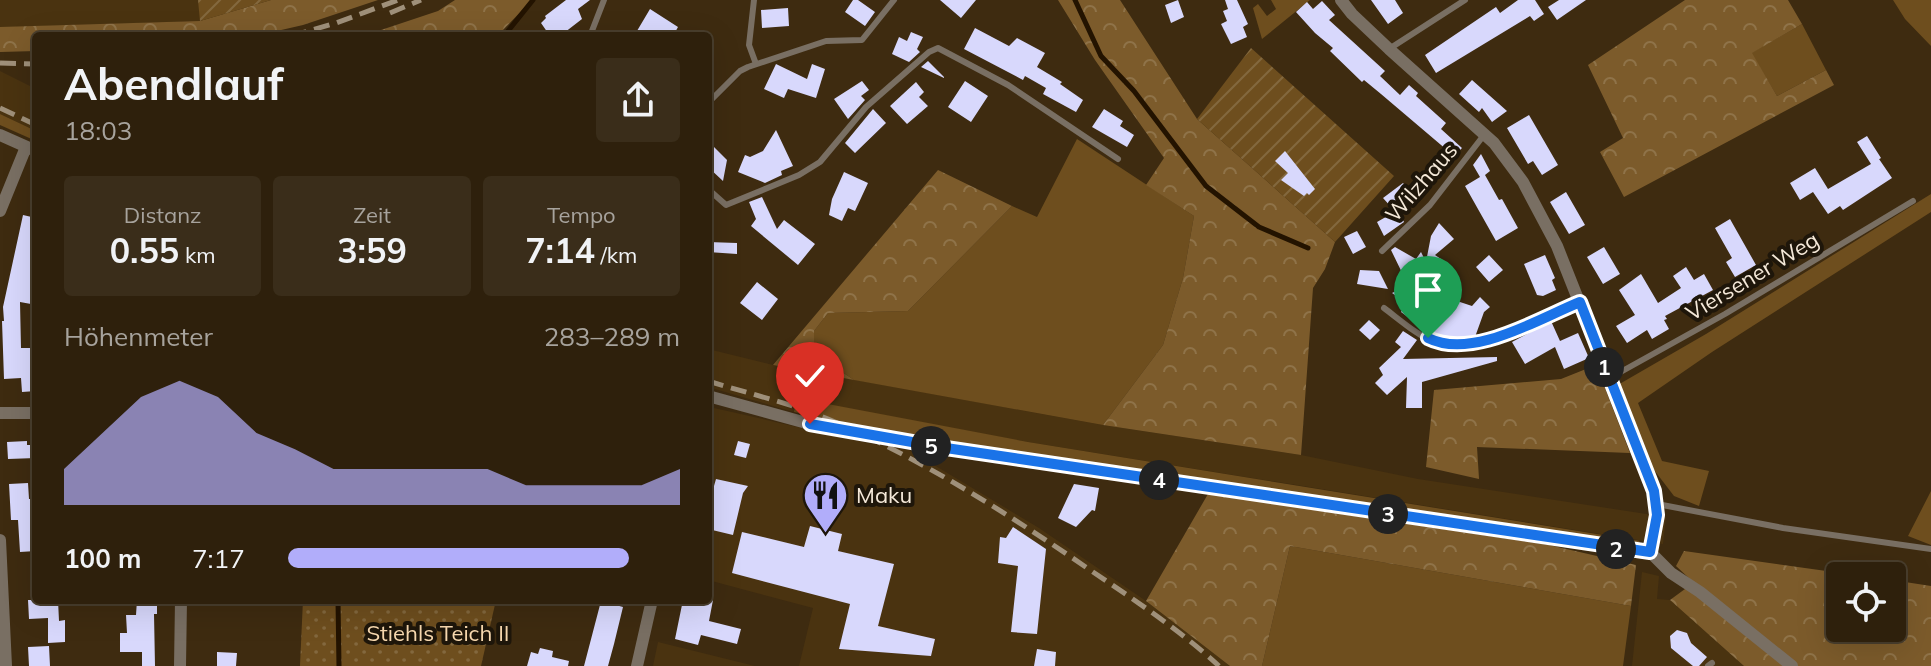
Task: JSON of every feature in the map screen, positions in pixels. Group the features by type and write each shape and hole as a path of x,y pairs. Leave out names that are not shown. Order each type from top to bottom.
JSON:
{"street":[{"path":"1341,0 1389,49 1507,157 1523,182 1557,246 1657,504 1650,552"},
{"path":"0,135 31,149 0,211"},
{"path":"712,397 864,435 1650,552 1671,573 1700,592 1792,666"},
{"path":"0,413 32,413"},
{"path":"0,540 6,666"},
{"path":"180,666 181,604"},
{"path":"637,666 651,604"}],"lane":[{"path":"592,32 604,0"},
{"path":"754,0 749,45 756,64"},
{"path":"712,99 740,71 756,64 826,41 862,40 894,0"},
{"path":"1389,49 1465,0"},
{"path":"712,193 726,205 811,169 830,152 866,107 929,52 938,48 1009,85 1118,159"},
{"name":"Wilzhaus","path":"1382,251 1430,205 1484,135"},
{"name":"Viersener Weg","path":"1608,379 1725,314 1913,201"},
{"path":"1384,308 1428,338 1454,345 1511,332 1580,302"},
{"path":"1657,504 1783,528 1931,549"}],"shaded area":[{"path":"0,0 271,0 200,21 0,27"},
{"path":"0,71 32,87 32,129 0,114"},
{"path":"712,350 773,365 1103,425 1301,455 1418,479 1666,517 1663,544 1028,442 797,399 794,412 712,388"},
{"path":"714,408 909,450 1039,528 1146,601 1230,666 799,666 813,608 712,581"},
{"path":"1642,572 1659,576 1657,599 1670,600 1744,666 1632,666"},
{"path":"658,642 755,666 653,666"}],"green space":[{"path":"198,0 271,0 200,21"},
{"path":"271,0 378,0 272,32 32,32 32,51 0,52 0,27 200,21"},
{"path":"455,0 532,0 501,32 375,32 438,11"},
{"path":"1058,0 1120,0 1197,119 1335,242 1325,269 1313,288 1301,455 1103,425 1163,345 1183,278 1194,216 1146,185 1164,158 1095,60"},
{"path":"1271,0 1310,0 1262,39 1253,8 1258,4 1267,16 1276,9"},
{"path":"1685,0 1788,0 1802,24 1752,53 1777,96 1826,70 1834,85 1624,197 1600,152 1623,138 1588,65"},
{"path":"1893,0 1931,0 1931,46 1905,19"},
{"path":"1802,24 1826,70 1777,96 1751,53"},
{"path":"1251,48 1394,176 1335,242 1197,119"},
{"path":"0,114 32,129 32,139 0,125"},
{"path":"1077,139 1194,216 1183,278 1163,345 1103,425 854,380 814,353 814,331 828,313 908,311 1012,206 1037,217"},
{"path":"938,170 1012,206 908,311 828,313 814,331 814,353 854,380 773,365"},
{"path":"1931,194 1931,212 1638,403 1662,461 1709,471 1699,506 1674,496 1651,466 1616,386 1706,334"},
{"path":"1596,365 1630,453 1477,447 1479,479 1426,467 1434,390 1561,379"},
{"path":"796,398 1028,442 1640,541 1634,545 905,435 794,412"},
{"path":"1931,491 1931,545 1908,536"},
{"path":"1208,494 1549,545 1636,565 1631,606 1290,546 1262,666 1230,666 1146,601"},
{"path":"1290,546 1631,606 1623,666 1262,666"},
{"path":"1684,551 1826,571 1826,642 1906,642 1906,582 1931,586 1931,666 1744,666 1670,600 1691,580 1676,566"},
{"name":"Stiehls Teich II","path":"303,604 495,604 481,666 300,666"}],"building":[{"path":"566,0 590,0 578,9 582,19 565,32 547,32 541,23 545,16"},
{"path":"853,0 875,12 865,26 845,12"},
{"path":"940,0 976,0 961,18"},
{"path":"1178,0 1184,17 1171,23 1165,5"},
{"path":"1225,0 1237,0 1248,24 1243,27 1247,37 1231,44 1221,24 1227,21 1223,11 1228,9"},
{"path":"1371,0 1395,0 1403,13 1388,24"},
{"path":"1518,0 1535,0 1544,14 1534,21 1530,16 1436,73 1425,55 1496,7 1500,13"},
{"path":"1559,0 1586,0 1557,20 1548,7"},
{"path":"1322,1 1335,15 1329,20 1385,71 1380,76 1400,95 1409,85 1418,93 1416,96 1446,123 1441,129 1462,148 1454,156 1364,80 1362,82 1296,12 1307,2 1313,9"},
{"path":"788,8 789,26 762,28 761,10"},
{"path":"650,9 678,27 675,32 636,32"},
{"path":"975,28 1009,46 1017,38 1045,53 1037,67 1083,100 1076,112 1043,94 1046,88 1025,76 1023,80 964,49"},
{"path":"911,32 923,37 917,49 920,52 909,62 892,54 899,37 907,41"},
{"path":"928,61 944,77 944,78 921,67"},
{"path":"776,64 807,79 812,64 825,69 816,98 788,89 784,98 764,89"},
{"path":"1472,80 1507,111 1492,122 1482,108 1479,112 1459,94"},
{"path":"862,81 869,90 861,96 865,100 848,119 834,99"},
{"path":"965,81 988,96 971,122 948,107"},
{"path":"916,82 924,92 919,97 928,106 907,124 890,106"},
{"path":"873,109 886,123 855,153 845,143"},
{"path":"1104,109 1123,121 1120,126 1134,135 1127,147 1092,127"},
{"path":"1529,115 1558,165 1542,175 1533,161 1528,164 1507,128"},
{"path":"776,130 793,166 765,183 738,172 745,155 750,157 763,151"},
{"path":"1867,136 1892,178 1843,210 1840,206 1828,214 1813,192 1800,200 1790,183 1815,168 1828,189 1871,164 1857,142"},
{"path":"712,145 727,160 723,181 712,171"},
{"path":"1285,151 1315,189 1309,195 1304,196 1281,180 1288,173 1275,161"},
{"path":"1481,154 1490,171 1485,175 1518,228 1496,241 1465,186 1480,177 1473,165"},
{"path":"844,172 868,183 855,211 848,208 842,221 829,215 832,199"},
{"path":"1403,183 1411,193 1392,208 1383,198"},
{"path":"1566,192 1585,225 1569,234 1550,202"},
{"path":"762,197 777,229 784,220 815,244 798,265 751,226 756,219 749,202"},
{"path":"1398,210 1404,222 1384,236 1377,222"},
{"path":"23,215 32,217 32,299 31,304 20,302 21,348 32,348 32,391 22,392 21,378 4,379 3,307"},
{"path":"1730,219 1756,265 1735,277 1726,262 1732,258 1715,228"},
{"path":"1439,223 1454,239 1435,255 1444,261 1424,290 1472,306 1480,297 1490,307 1484,312 1475,337 1452,340 1432,335 1401,312 1406,303 1392,293 1408,285 1391,250 1395,247 1416,259 1421,252 1426,262 1431,236"},
{"path":"1357,231 1366,247 1353,254 1344,237"},
{"path":"712,242 737,243 737,254 712,252"},
{"path":"1604,247 1620,274 1603,284 1587,257"},
{"path":"1489,255 1503,270 1489,282 1476,267"},
{"path":"1545,255 1555,278 1552,280 1556,290 1543,296 1537,295 1524,264"},
{"path":"1686,267 1694,280 1704,274 1713,290 1665,316 1669,329 1652,339 1647,330 1627,343 1616,326 1635,315 1619,290 1641,274 1658,303 1681,288 1673,276"},
{"path":"1360,270 1379,271 1388,289 1357,284"},
{"path":"757,282 778,299 762,320 740,303"},
{"path":"1369,320 1380,330 1370,340 1359,330"},
{"path":"1551,321 1560,341 1578,333 1589,358 1564,369 1555,347 1525,364 1512,342"},
{"path":"1403,331 1417,340 1403,359 1497,357 1497,361 1422,382 1422,408 1406,408 1407,377 1387,395 1375,383 1383,375 1379,368 1401,347 1395,342"},
{"path":"27,441 27,445 32,445 32,458 8,459 7,442"},
{"path":"738,441 750,444 746,458 734,455"},
{"path":"716,479 748,486 743,493 733,535 712,530 712,493"},
{"path":"28,483 29,499 32,499 32,551 20,552 18,520 11,520 9,484"},
{"path":"1074,484 1099,488 1095,511 1092,510 1076,527 1058,518"},
{"path":"810,526 842,534 838,551 894,564 878,626 935,639 931,656 839,649 850,604 732,573 742,532 804,547"},
{"path":"1013,527 1046,549 1037,634 1011,632 1018,566 998,563 1000,537 1006,538"},
{"path":"28,600 32,600 32,604 58,604 59,621 65,620 65,642 48,643 48,618 29,619"},
{"path":"713,600 709,621 741,629 737,644 701,635 698,645 675,639 682,604 712,604"},
{"path":"137,604 157,604 157,614 154,614 155,666 142,666 142,652 120,652 120,633 127,633 126,615 136,615"},
{"path":"600,604 623,607 608,666 584,666"},
{"path":"1677,630 1687,633 1691,643 1707,657 1699,666 1693,666 1671,648 1670,636"},
{"path":"49,646 50,666 29,666 28,647"},
{"path":"540,648 553,651 552,657 569,661 568,666 527,666 531,652 538,654"},
{"path":"1037,649 1056,652 1055,666 1034,666"},
{"path":"217,652 237,653 236,666 217,666"}],"waterway":[{"path":"507,32 533,0"},
{"path":"1075,0 1101,56 1134,91 1206,186 1259,227 1308,248"},
{"path":"338,604 339,666"}],"railway":[{"path":"305,32 398,0"},
{"path":"390,13 421,0"},
{"path":"0,63 32,64"},
{"path":"0,108 32,123"},
{"path":"712,382 819,416 935,472 1031,530 1125,594 1219,666"}],"place":[{"name":"Maku","path":"825,534"}],"route":[{"path":"810,424 946,448 1650,552 1657,515 1654,491 1580,302 1511,332 1481,341 1446,345 1428,338"}]}
